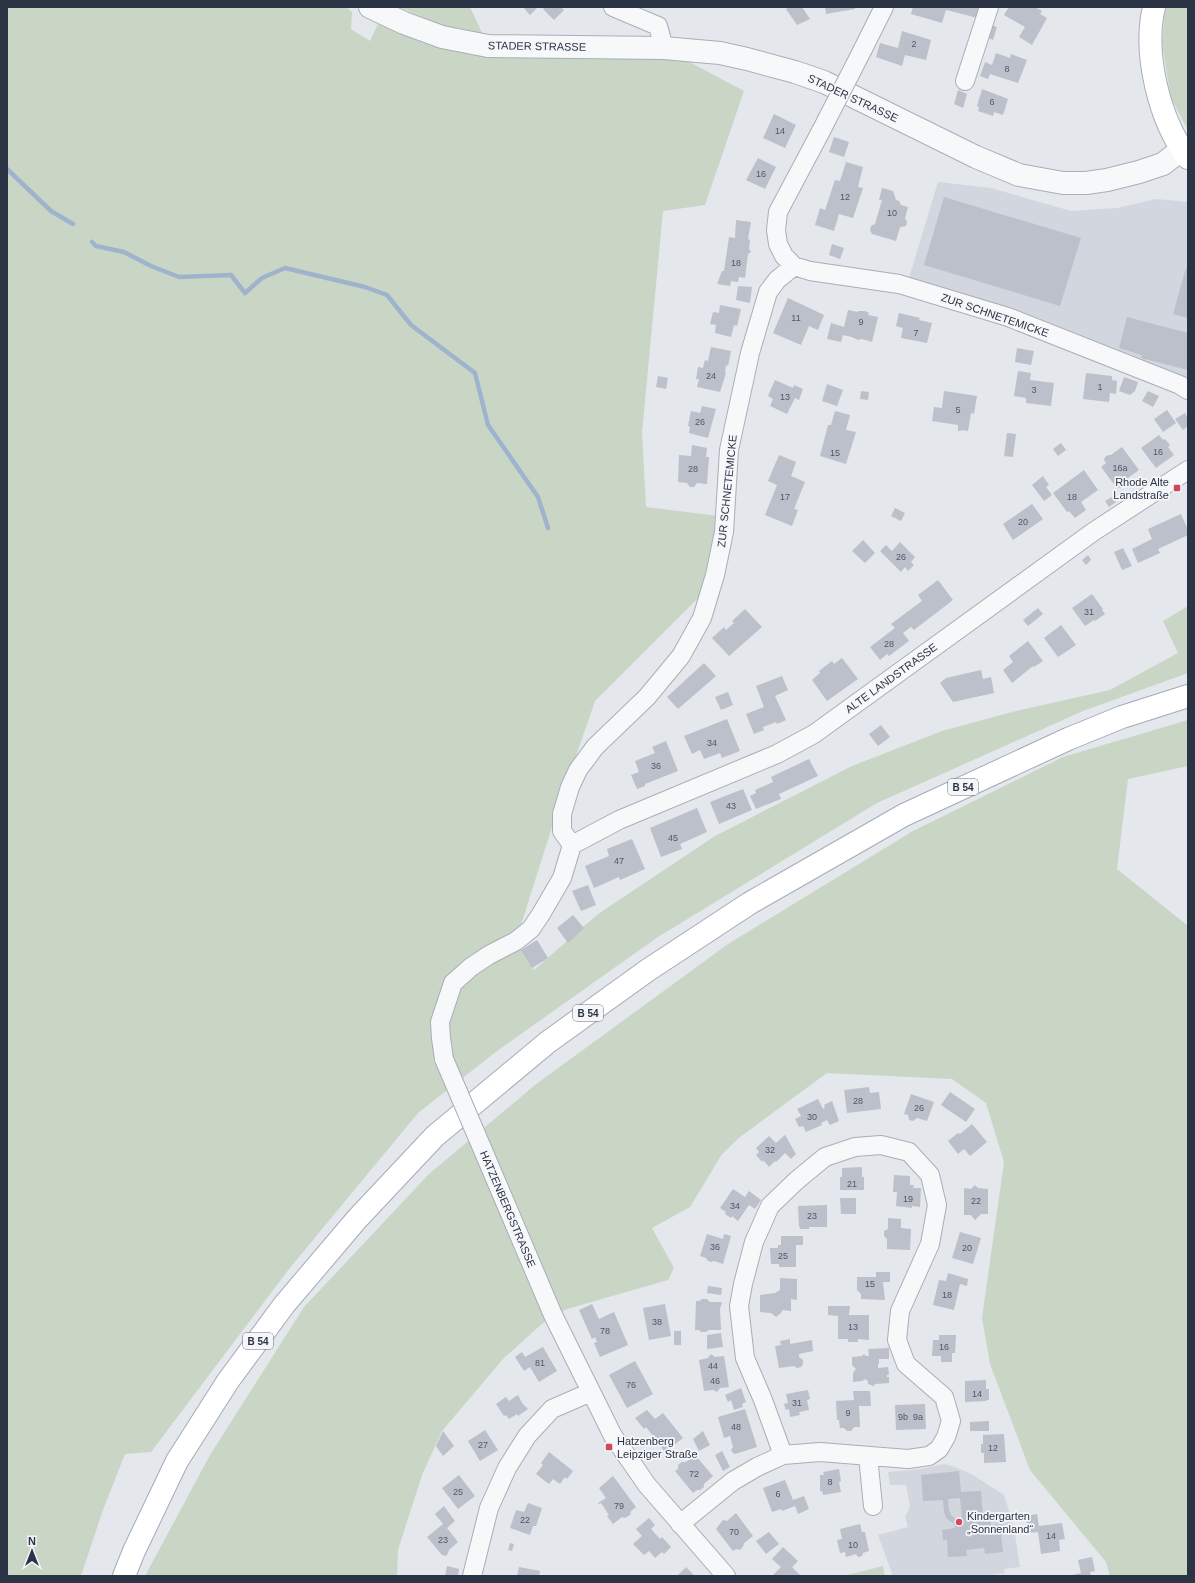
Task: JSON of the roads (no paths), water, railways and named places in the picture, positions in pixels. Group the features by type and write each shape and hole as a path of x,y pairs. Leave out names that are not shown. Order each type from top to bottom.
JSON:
{"main road":[{"path":"1154,7 1151,40 1153,71 1169,124 1185,153"},
{"name":"B 54","path":"124,1576 134,1551 177,1461 228,1381 284,1305 357,1219 435,1136 548,1042 648,970 750,903 904,815 1068,739 1122,717 1188,696"}],"street":[{"name":"STADER STRASSE","path":"370,7 404,23 442,37 488,46 664,48 720,53 747,59 795,72 824,82 976,157 1020,175 1063,183 1086,183 1107,180 1163,164 1185,153"},
{"path":"613,7 658,26 664,48"},
{"path":"794,266 784,256 778,244 776,230 778,212 884,7"},
{"path":"965,81 989,7"},
{"name":"ZUR SCHNETEMICKE","path":"572,845 562,831 562,814 570,787 578,770 596,747 647,697 681,656 702,618 715,575 724,532 729,450 750,353 768,292 778,280 794,266 810,271 899,284 1001,315 1180,384 1188,390"},
{"name":"ALTE LANDSTRASSE","path":"572,845 619,820 777,754 814,734 1093,532 1188,470"},
{"name":"HATZENBERGSTRASSE","path":"572,845 562,878 531,929 516,941 489,955 471,967 454,983 440,1022 440,1038 444,1059 553,1315 613,1436 647,1485 726,1576"},
{"path":"680,1524 734,1481 783,1455 820,1452 908,1459 929,1456 939,1449 952,1421 944,1397 906,1364 897,1340 900,1311 930,1244 937,1205 930,1175 909,1152 881,1145 855,1147 825,1158 796,1181 770,1206 754,1242 739,1306 745,1358 763,1400 783,1455"},
{"path":"472,1576 489,1508 506,1468 527,1436 552,1409 591,1392"},
{"path":"868,1456 872,1506"}],"waterway":[{"path":"7,169 51,211 73,224"},
{"path":"92,242 96,246 124,252 151,266 179,277 231,275 245,293 262,278 285,268 365,287 387,295 411,325 475,373 488,425 538,497 548,528"}],"place":[{"name":"Rhode Alte Landstraße","path":"1177,488"},
{"name":"Hatzenberg Leipziger Straße","path":"609,1447"},
{"name":"Kindergarten „Sonnenland“","path":"959,1522"}]}
